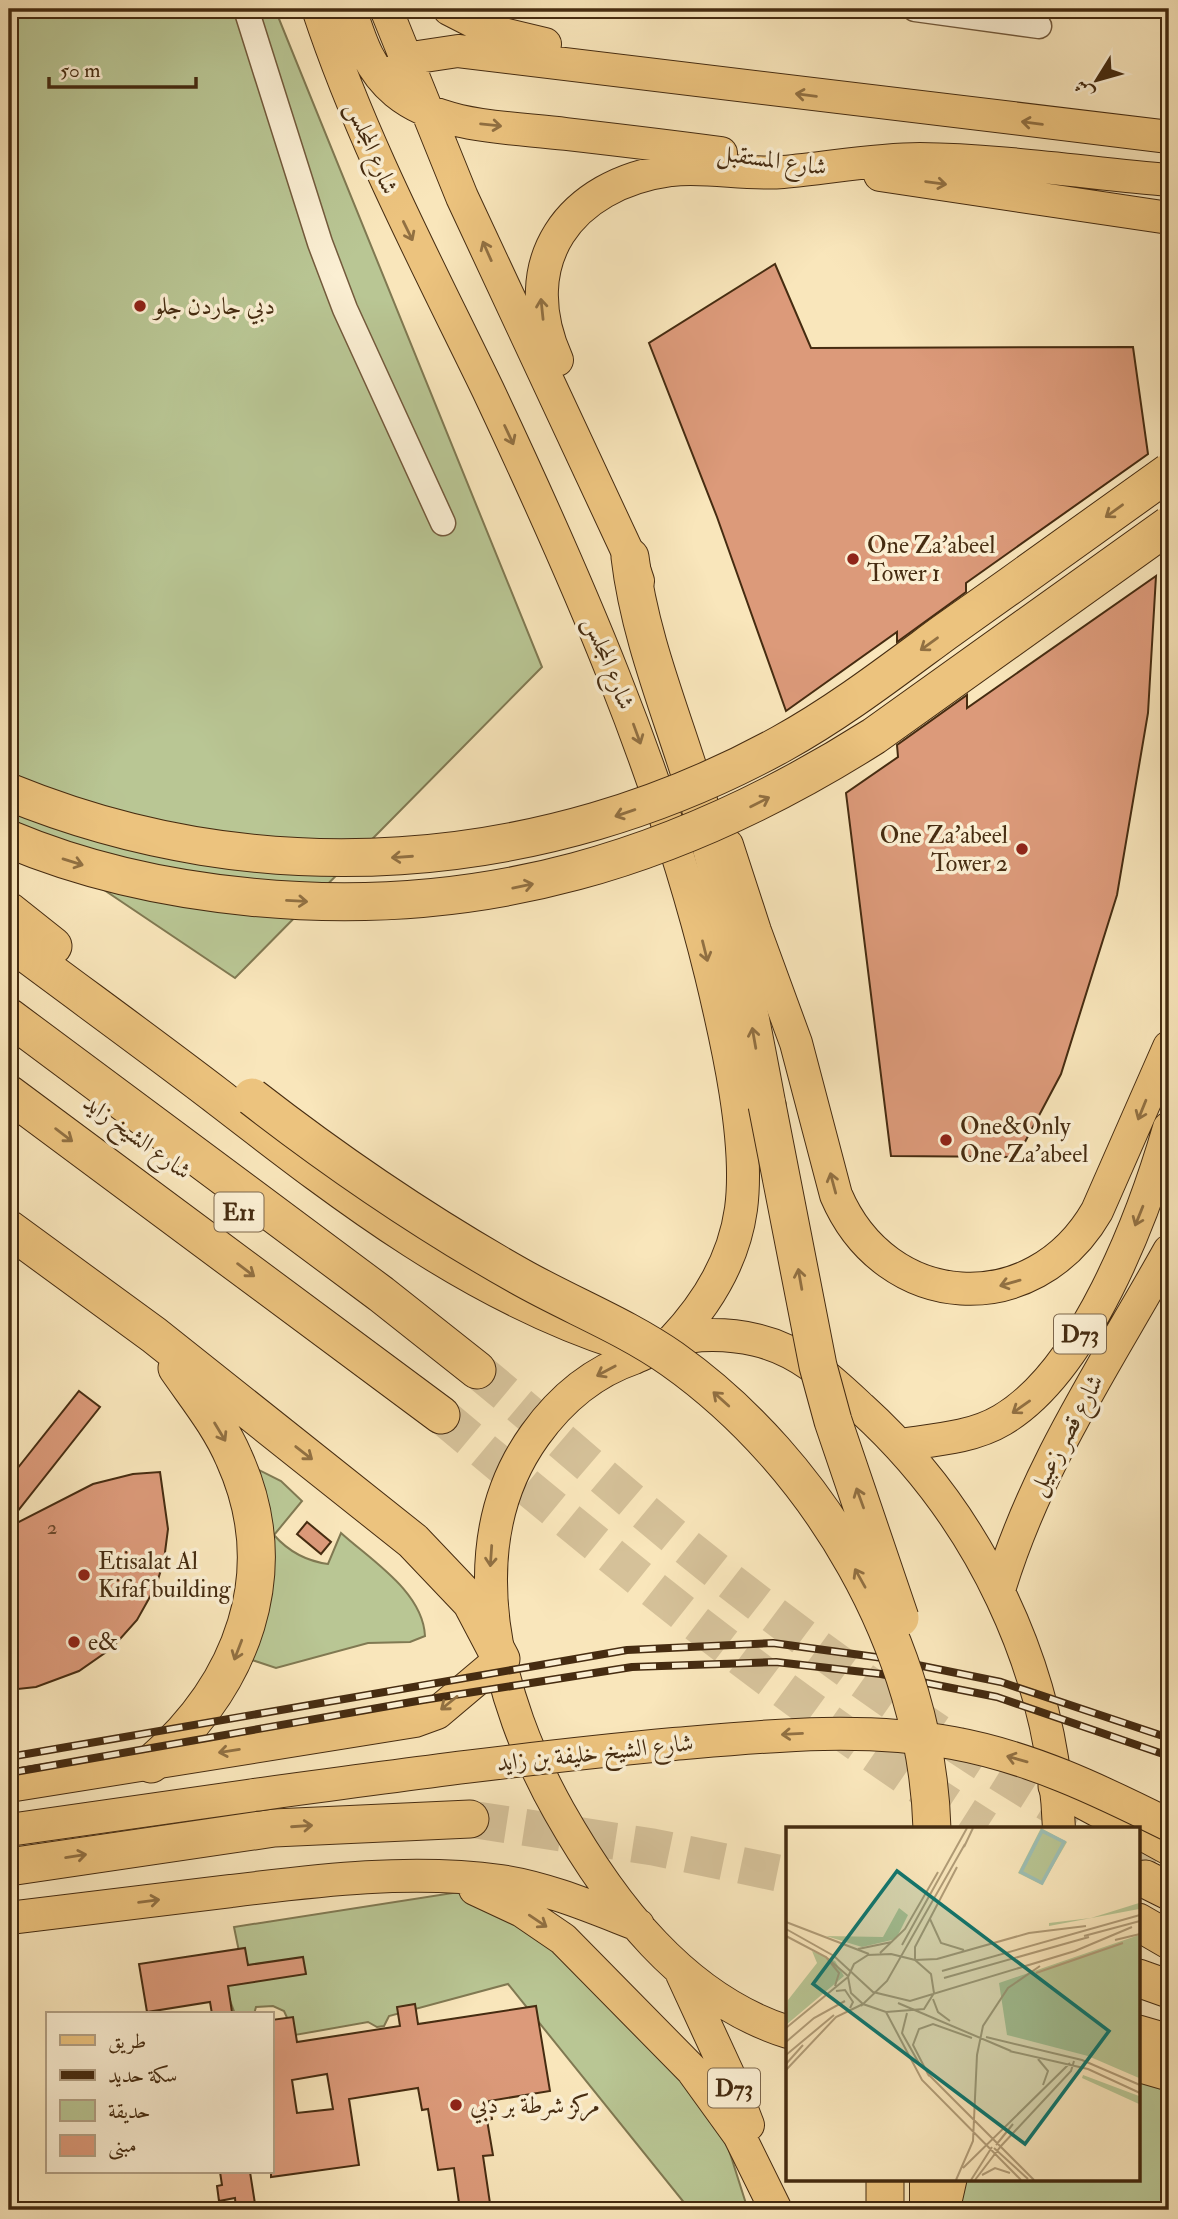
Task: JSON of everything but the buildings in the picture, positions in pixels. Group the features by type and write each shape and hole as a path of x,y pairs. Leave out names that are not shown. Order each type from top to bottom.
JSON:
{"highway":[{"path":"9,792 74,816 166,840 213,849 299,858 360,860 451,853 578,828 703,783 804,730 860,693 1169,472"},
{"path":"9,839 120,875 197,890 277,900 425,900 479,894 559,878 694,833 775,795 830,764 874,736 1169,524"},
{"path":"630,557 642,623 716,864 745,990 818,1366 850,1473 896,1604 916,1686 929,1770 932,1827"},
{"path":"9,911 252,1097 407,1209 521,1277 642,1340 671,1358 725,1401 802,1487 846,1551 897,1655 921,1729"},
{"path":"9,941 328,1181 435,1254 525,1304 585,1330 663,1346"},
{"name":"شارع الشيخ زايد","path":"9,1017 381,1294 472,1376 407,1335 9,1043"},
{"name":"شارع الشيخ زايد","path":"9,1094 442,1415"},
{"path":"9,1229 24,1249 154,1335 413,1541 471,1602 500,1659"},
{"path":"151,1764 197,1718 222,1684 245,1631 256,1572 254,1522 234,1457 212,1419 154,1335"},
{"path":"1056,1786 1133,1827"},
{"path":"9,1867 274,1828 470,1819"},
{"path":"1140,1834 1159,1863"},
{"path":"1140,1923 1169,1940"},
{"path":"1140,1979 1169,1989"},
{"path":"1140,2038 1154,2063"},
{"path":"885,2180 885,2210"},
{"path":"941,2210 948,2180"}],"main road":[{"name":"شارع المجلس","path":"318,9 360,124 403,220 515,447 595,630 658,794 695,910 718,1006 744,1160 741,1210 734,1243 709,1296 663,1346"},
{"path":"350,9 366,54 395,71 425,108 478,233 630,557 702,762 751,920 796,1043 843,1212 853,1228 878,1255 925,1282 961,1289 997,1287 1032,1275 1063,1255 1097,1211 1169,1047"},
{"path":"386,9 395,71"},
{"path":"449,9 495,32 535,43 619,56 656,76"},
{"path":"360,124 373,93 395,71 432,53 458,51 1100,131 1169,137"},
{"name":"شارع المستقبل","path":"425,108 485,125 822,167 1169,218"},
{"path":"1100,131 1169,127"},
{"path":"630,557 619,502 544,323 542,278 557,236 573,214 593,197 642,176 691,169 760,173 886,160 951,160 1169,180"},
{"path":"1008,194 1060,217 1087,225 1169,238"},
{"name":"شارع قصر زعبيل","path":"899,1445 951,1438 1000,1421 1030,1401 1054,1376 1107,1288 1157,1169 1169,1128"},
{"name":"شارع قصر زعبيل","path":"999,1590 1036,1487 1169,1251"},
{"path":"786,2031 741,2014 680,1970 638,1926 582,1851 554,1801 523,1733 500,1659 491,1609 491,1559 498,1511 510,1477 548,1418 572,1393 601,1373 663,1346 737,1336 787,1350 821,1371 899,1445 966,1531 999,1590 1036,1690 1056,1786 1059,1827"},
{"path":"1073,1345 1105,1362"},
{"path":"9,1786 415,1721 437,1713 500,1659"},
{"name":"شارع الشيخ خليفة بن زايد","path":"9,1830 254,1795 604,1751 837,1732 915,1737 978,1748 1028,1762 1099,1790 1169,1825"},
{"path":"9,1918 345,1877 430,1875 503,1882 530,1888 587,1905 638,1926"},
{"path":"430,1875 478,1889 522,1911 581,1956 709,2090 739,2135 776,2210"},
{"name":"D73","path":"680,1970 730,2078 776,2210"},
{"path":"926,2180 926,2210"}],"street":[{"path":"246,9 320,243 345,309 443,523"},
{"path":"915,9 1039,26"}],"green space":[{"path":"9,9 275,9 542,667 235,978 9,826"},
{"path":"249,1465 281,1481 302,1501 274,1535 280,1541 298,1555 328,1564 341,1533 406,1591 422,1620 425,1636 410,1642 368,1643 276,1668 252,1660"},
{"path":"459,1892 546,1942 680,2075 728,2147 748,2210 690,2210 508,1984 389,2016 384,2026 377,2027 368,2022 295,2035 284,2011 273,2006 256,2007 255,2012 234,2012 221,1976 243,1971 234,1927"},
{"path":"1140,2067 1169,2076 1169,2210 917,2210 909,2180 1140,2180"}],"tunnel":[{"path":"477,1370 754,1600 896,1704 1089,1827"},
{"path":"441,1415 639,1578 775,1683 844,1734 983,1827"},
{"path":"470,1819 653,1847 786,1875"},
{"path":"1140,1856 1154,1865"}],"railway":[{"path":"9,1757 627,1650 773,1643 883,1658 1001,1682 1169,1738"},
{"path":"9,1773 423,1700 632,1667 776,1662 881,1674 997,1697 1169,1756"}],"place":[{"name":"دبي جاردن جلو","path":"140,306"},
{"name":"One Za'abeel Tower 1","path":"853,559"},
{"name":"One Za'abeel Tower 2","path":"1022,849"},
{"name":"One&Only One Za'abeel","path":"946,1140"},
{"name":"Etisalat Al Kifaf building","path":"84,1575"},
{"name":"e&","path":"74,1642"},
{"name":"مركز شرطة بر دبي","path":"456,2105"}]}
